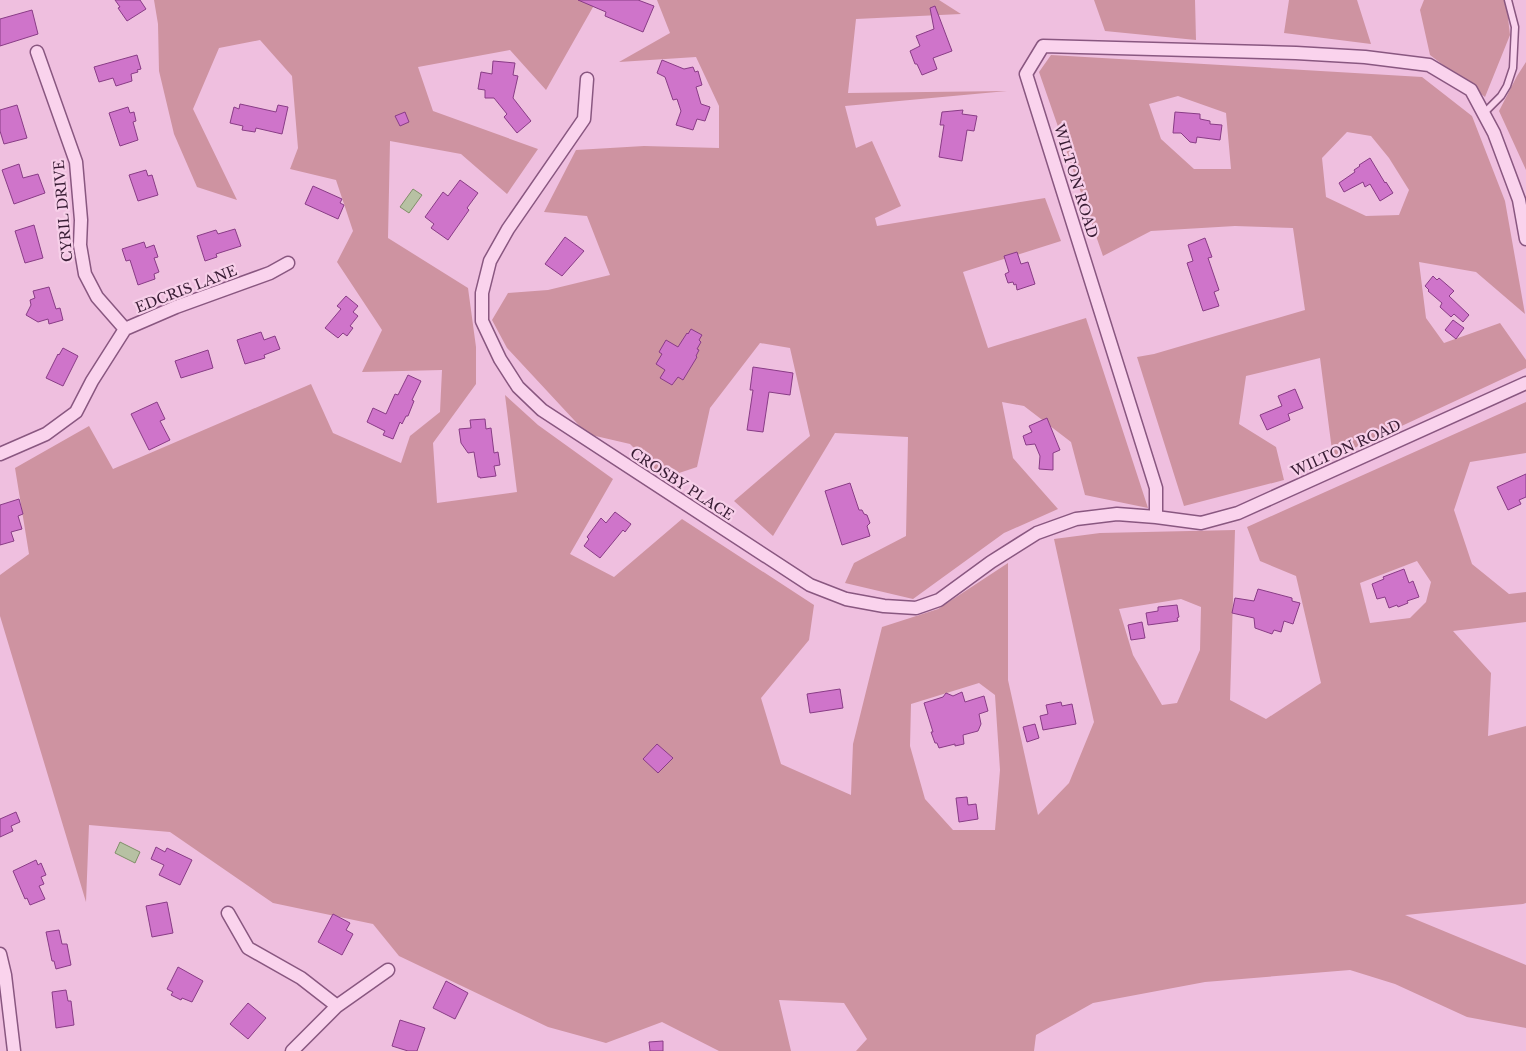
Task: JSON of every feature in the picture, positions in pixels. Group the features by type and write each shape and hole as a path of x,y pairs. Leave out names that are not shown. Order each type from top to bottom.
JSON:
{"street":[{"name":"WILTON ROAD","path":"1526,239 1519,200 1494,133 1484,113 1471,90 1428,64 1296,52 1042,46 1026,74 1156,488 1156,517 1201,523 1238,513 1526,383"},
{"name":"CYRIL DRIVE","path":"37,52 76,162 81,220 80,246 85,274 97,297 125,330"},
{"name":"CROSBY PLACE","path":"587,79 584,119 508,229 490,262 482,293 482,321 500,359 518,387 542,410 810,586 846,599 878,605 916,608 939,600 991,562 1037,533 1076,518 1117,514 1156,517"},
{"name":"EDCRIS LANE","path":"0,454 46,434 76,412 92,381 125,330 176,307 270,273 288,263"},
{"path":"228,913 248,948 301,978 337,1006"},
{"path":"0,954 6,975 14,1051"},
{"path":"292,1051 337,1006 388,970"}],"lane":[{"path":"1484,113 1507,86 1514,68 1515,27 1508,0"}],"shaded area":[{"path":"154,0 597,0 546,90 510,50 418,67 433,111 538,149 507,194 461,154 390,141 388,238 468,288 476,347 476,384 433,443 437,503 517,492 505,395 538,425 613,479 570,554 614,577 682,519 814,605 809,640 761,698 781,764 851,795 853,744 882,627 938,609 1008,563 1008,680 1038,815 1069,783 1094,722 1054,539 1100,533 1235,530 1230,700 1266,719 1321,683 1296,576 1260,561 1247,527 1526,402 1526,453 1470,462 1454,510 1472,564 1509,594 1526,592 1526,622 1453,631 1491,673 1488,736 1526,726 1526,903 1405,915 1526,965 1526,1028 1467,1017 1395,984 1350,970 1205,982 1093,1003 1036,1035 1034,1051 856,1051 867,1039 844,1003 779,1000 791,1051 719,1051 662,1022 606,1043 548,1027 399,956 373,924 273,903 170,832 89,825 86,902 0,616 0,575 29,554 15,468 89,426 113,469 311,384 333,433 401,463 410,436 440,412 442,370 362,372 382,330 337,262 353,231 336,180 290,169 298,148 292,76 260,40 219,48 193,109 237,200 197,187 174,134 159,71 158,24","holes":["1417,561 1431,582 1426,602 1410,618 1370,623 1360,583","1181,599 1201,607 1200,650 1177,703 1162,705 1133,655 1119,609","979,683 995,695 1000,770 995,830 953,830 925,799 910,746 911,704"]},
{"path":"657,0 939,0 961,14 856,19 848,93 1007,91 845,106 856,148 872,141 901,206 875,218 877,226 1045,198 1061,241 963,272 988,348 1086,318 1148,508 1085,495 1071,442 1024,406 1002,402 1013,458 1058,509 1004,533 913,599 845,583 854,563 906,536 908,437 835,433 773,536 734,501 810,436 790,348 760,343 710,408 697,467 664,478 630,444 587,434 507,348 492,320 508,293 548,290 610,275 587,216 544,212 576,150 644,146 719,148 719,106 696,57 619,62 670,33"},
{"path":"1094,0 1195,0 1196,40 1105,31"},
{"path":"1289,0 1357,0 1371,44 1284,33"},
{"path":"1424,0 1506,0 1510,35 1485,97 1430,55 1420,10"},
{"path":"1051,55 1422,77 1472,116 1505,201 1525,314 1476,272 1419,262 1426,318 1444,343 1500,323 1526,360 1526,368 1333,458 1320,358 1246,376 1239,424 1276,447 1284,480 1184,506 1137,357 1154,354 1305,310 1293,228 1235,226 1151,231 1103,256 1039,72","holes":["1178,96 1226,113 1231,169 1194,169 1161,139 1149,104","1347,132 1371,136 1389,158 1409,190 1399,215 1366,216 1326,197 1322,158"]},
{"path":"1526,62 1526,170 1499,111"},
{"path":"413,189 422,195 409,213 400,207"},
{"path":"120,842 140,852 135,863 115,853"}],"building":[{"path":"115,0 140,0 146,9 127,21"},
{"path":"578,0 638,0 654,6 643,32 605,16 606,12"},
{"path":"935,6 952,51 933,58 937,69 922,75 910,51 920,46 916,36 934,29 930,8"},
{"path":"32,10 38,34 0,46 0,19"},
{"path":"137,55 141,69 131,74 132,81 116,86 113,78 99,82 94,67"},
{"path":"662,60 684,69 693,67 695,72 698,71 702,85 696,87 701,104 710,107 705,121 697,119 693,130 676,125 681,111 677,99 673,100 665,77 657,73"},
{"path":"493,61 515,63 513,75 518,76 513,98 531,121 517,133 504,117 507,114 494,98 485,98 485,90 478,89 481,72 492,74"},
{"path":"240,104 276,112 278,105 288,107 282,134 256,128 255,132 242,130 243,126 230,123 234,107 239,109"},
{"path":"17,105 27,138 4,144 0,131 0,110"},
{"path":"128,107 130,113 134,112 136,121 133,122 138,140 120,146 109,113"},
{"path":"963,110 962,114 977,116 974,131 967,130 962,161 939,157 944,125 940,125 942,112"},
{"path":"405,112 409,122 400,126 395,116"},
{"path":"1175,112 1200,114 1200,119 1210,121 1210,124 1222,125 1220,140 1197,137 1196,143 1190,142 1181,133 1173,133"},
{"path":"1370,158 1393,193 1380,201 1370,184 1365,187 1363,182 1344,192 1339,183"},
{"path":"19,164 23,178 38,174 45,193 14,204 2,170"},
{"path":"146,170 148,176 152,175 158,195 138,201 129,175"},
{"path":"460,180 478,193 467,208 469,210 448,240 431,228 434,224 425,217 443,192 448,196"},
{"path":"313,186 342,199 340,203 344,205 338,219 305,204"},
{"path":"34,225 43,258 25,263 15,231"},
{"path":"235,229 241,246 216,254 217,257 205,261 197,236 216,230 218,234"},
{"path":"565,237 584,251 562,276 545,264"},
{"path":"1205,238 1212,257 1208,258 1219,290 1214,292 1219,306 1203,311 1187,263 1193,261 1188,245"},
{"path":"144,242 146,248 154,245 158,257 154,258 159,272 154,274 155,279 138,285 130,260 126,261 122,249"},
{"path":"1017,252 1021,264 1028,262 1035,284 1017,290 1016,284 1014,285 1013,282 1008,283 1005,274 1009,272 1004,256"},
{"path":"1433,276 1437,280 1439,278 1454,291 1449,296 1469,315 1463,322 1454,314 1451,317 1440,307 1442,303 1428,291 1425,286"},
{"path":"49,287 56,309 60,308 63,320 49,324 48,319 38,322 26,315 31,305 30,300 35,298 33,291"},
{"path":"346,296 358,306 353,312 358,316 350,326 353,328 347,336 343,333 338,338 325,328 341,309 337,306"},
{"path":"1453,320 1464,328 1456,339 1445,330"},
{"path":"691,329 702,335 699,340 701,342 697,349 699,350 697,357 683,380 678,377 672,385 660,378 665,370 656,364 662,354 659,352 666,340 678,347"},
{"path":"261,332 264,340 275,336 280,349 264,355 265,358 245,364 237,340"},
{"path":"63,348 78,356 63,386 46,378"},
{"path":"208,350 213,368 181,378 175,361"},
{"path":"753,367 793,373 790,395 769,392 763,432 747,430 753,390 750,390"},
{"path":"408,375 421,381 412,400 414,401 408,416 406,416 402,424 400,422 393,439 383,435 385,431 367,422 373,408 386,414 395,394 398,395"},
{"path":"1295,389 1303,408 1288,414 1290,420 1267,430 1260,415 1282,406 1278,396"},
{"path":"157,402 165,419 160,421 170,440 149,450 131,414"},
{"path":"1047,418 1060,450 1053,453 1053,470 1039,469 1040,456 1035,444 1026,445 1023,436 1032,432 1029,426"},
{"path":"485,419 486,429 491,428 494,453 498,452 500,465 494,466 496,476 480,478 478,477 474,452 468,453 461,443 459,429 471,428 470,420"},
{"path":"1526,474 1526,497 1519,500 1521,504 1508,510 1497,487"},
{"path":"850,483 859,510 862,510 867,515 870,523 867,526 870,536 842,545 825,491"},
{"path":"19,499 23,514 18,516 22,529 11,532 14,541 0,545 0,505"},
{"path":"615,512 631,524 625,532 623,530 600,558 584,546 589,539 587,537 601,518 606,523"},
{"path":"1404,569 1409,583 1413,581 1419,597 1407,601 1408,603 1398,607 1397,605 1389,608 1385,597 1377,599 1372,584 1384,579 1383,577"},
{"path":"1258,589 1292,598 1292,601 1300,603 1293,624 1284,621 1281,632 1274,630 1272,634 1255,628 1254,618 1232,613 1235,598 1254,601"},
{"path":"1177,605 1178,621 1148,625 1146,613 1158,611 1158,607"},
{"path":"1142,622 1145,638 1131,640 1128,625"},
{"path":"840,689 843,708 810,713 807,694"},
{"path":"962,692 965,702 984,696 988,711 979,714 981,724 978,731 963,735 964,744 939,748 931,732 933,732 924,703 943,697 946,693 953,696"},
{"path":"1061,702 1062,706 1072,704 1076,724 1043,730 1040,716 1048,714 1046,705"},
{"path":"1035,724 1039,738 1027,742 1023,727"},
{"path":"657,744 673,758 658,773 643,759"},
{"path":"967,797 968,805 976,804 978,819 959,822 956,798"},
{"path":"16,812 20,822 11,826 13,831 0,837 0,819"},
{"path":"156,847 165,852 167,848 192,860 180,885 159,875 164,865 151,859"},
{"path":"36,860 38,865 41,863 46,875 41,877 44,884 39,886 45,899 30,905 27,898 25,899 13,871"},
{"path":"167,902 173,933 152,937 146,906"},
{"path":"333,914 350,923 346,930 353,934 342,955 318,942"},
{"path":"59,930 62,944 67,944 71,965 56,969 54,961 52,961 46,932"},
{"path":"178,967 203,981 192,1002 182,998 181,1000 171,995 173,992 167,989"},
{"path":"446,981 468,993 455,1019 433,1008"},
{"path":"66,990 68,1001 71,1001 74,1025 56,1028 52,992"},
{"path":"248,1003 266,1018 248,1039 230,1024"},
{"path":"400,1020 425,1028 417,1051 408,1051 392,1046"},
{"path":"663,1041 663,1051 650,1051 649,1042"}]}
